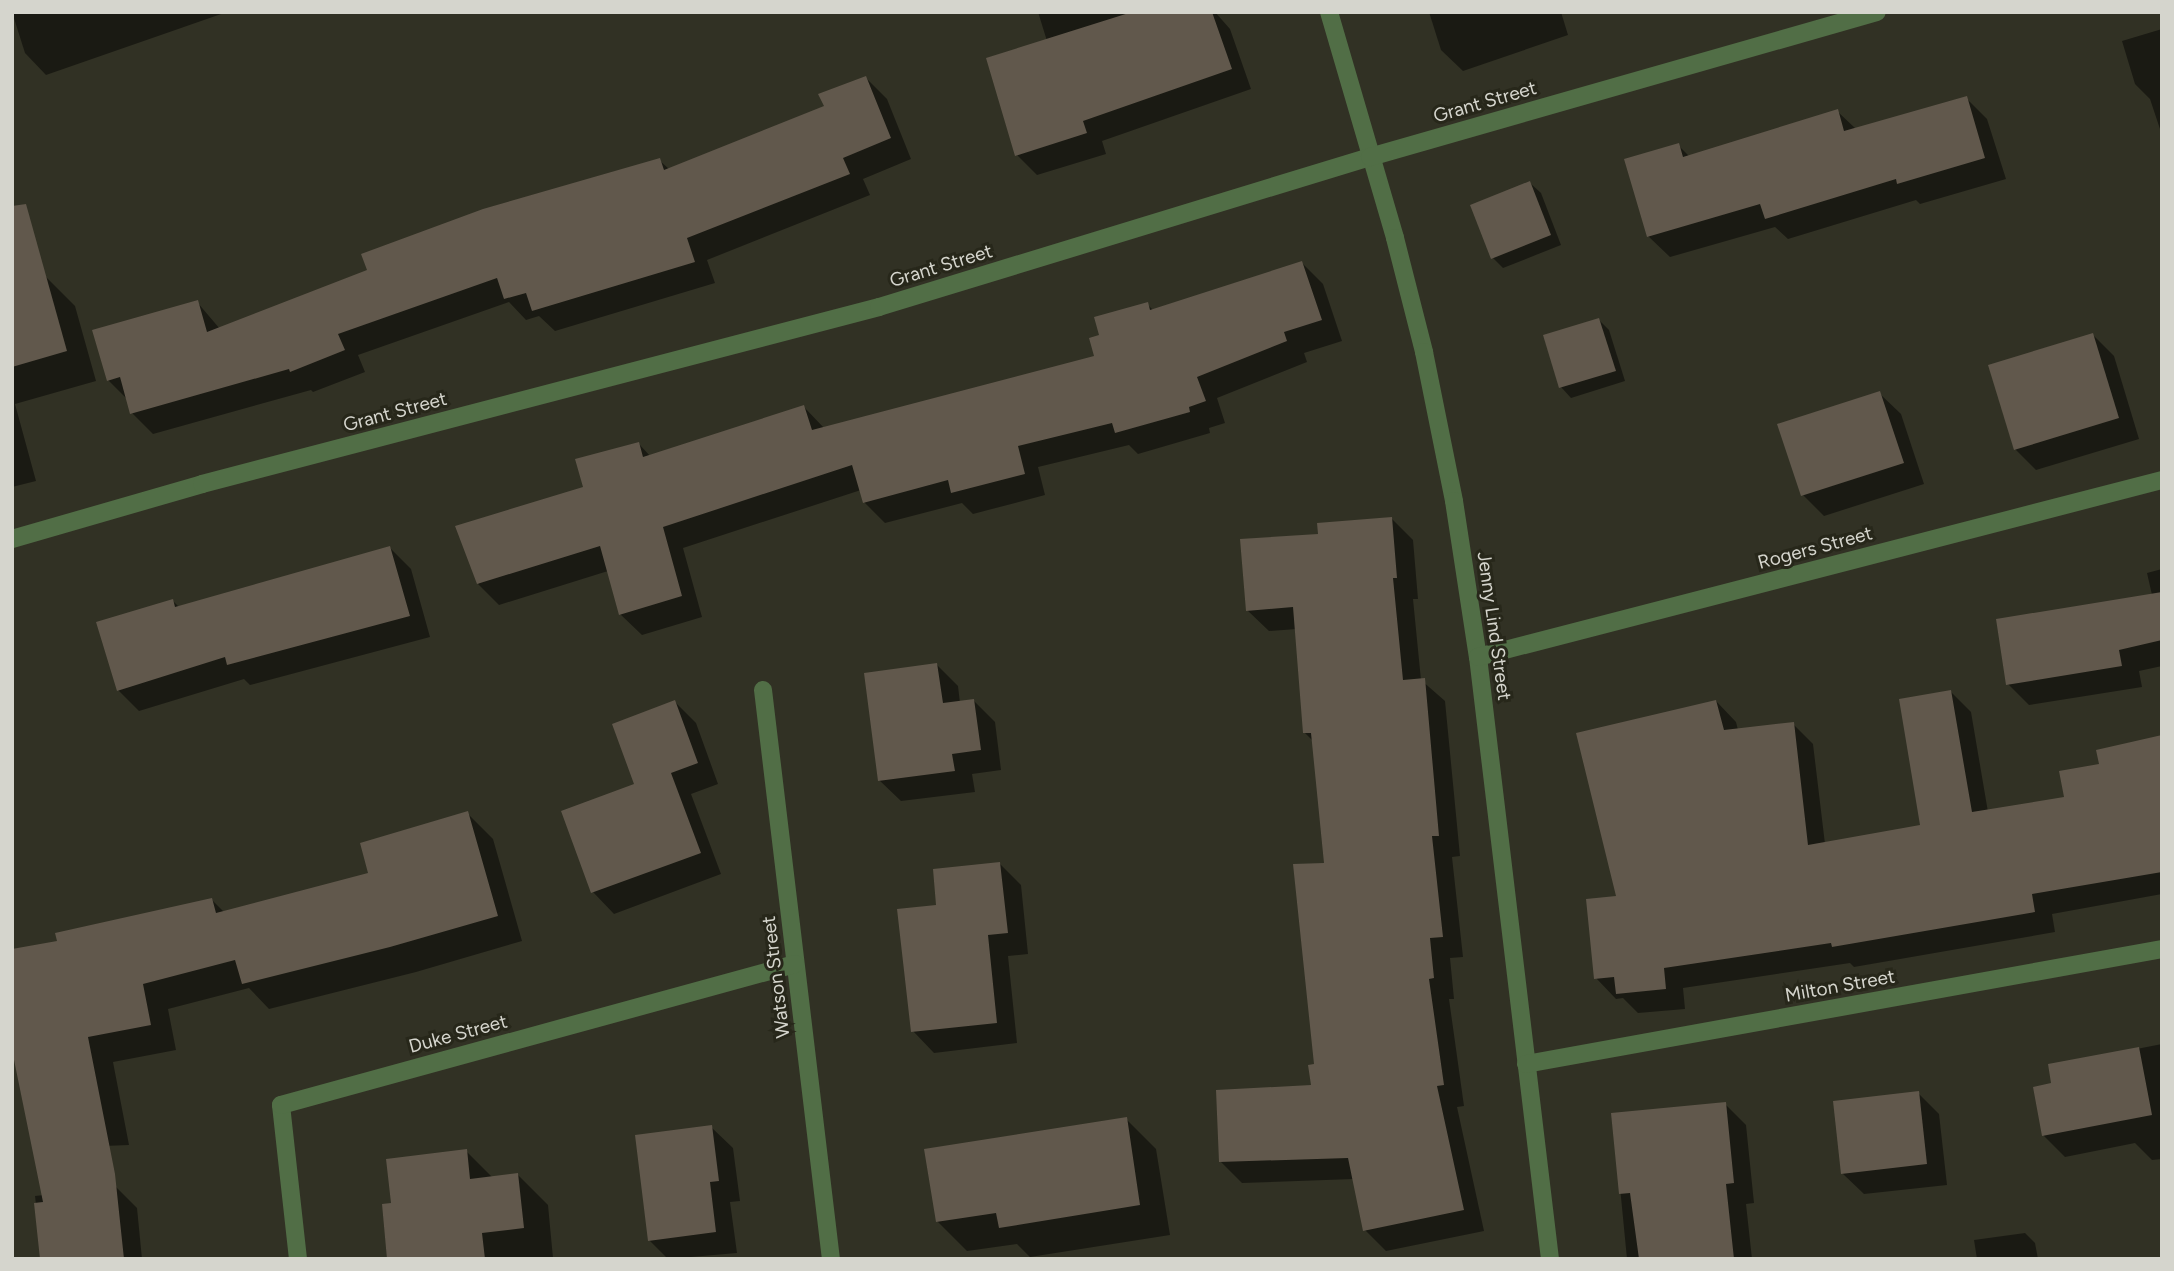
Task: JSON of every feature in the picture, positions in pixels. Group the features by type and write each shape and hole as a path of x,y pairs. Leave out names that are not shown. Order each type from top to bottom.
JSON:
{"street":[{"name":"Jenny Lind Street","path":"1329,12 1395,238 1424,352 1454,501 1478,657 1550,1259"},
{"name":"Grant Street","path":"12,539 202,484 879,307 1370,157 1877,12"},
{"name":"Rogers Street","path":"1478,657 2162,480"},
{"name":"Watson Street","path":"763,690 831,1259"},
{"name":"Milton Street","path":"1526,1064 2162,949"},
{"name":"Duke Street","path":"298,1259 281,1105 795,964"}],"building":[{"path":"1132,12 1212,12 1232,69 1083,121 1087,133 1015,156 986,58"},
{"path":"866,76 891,138 843,158 850,174 687,238 695,262 532,311 526,293 504,299 497,278 338,334 345,350 290,372 289,369 130,414 120,377 107,381 92,330 198,300 207,332 367,270 361,254 483,209 660,158 664,170 824,106 818,94"},
{"path":"1967,96 1985,158 1897,184 1896,179 1765,219 1760,204 1647,237 1624,159 1679,143 1683,157 1838,109 1844,131"},
{"path":"1530,181 1551,235 1491,259 1470,205"},
{"path":"26,204 67,351 12,367 12,206"},
{"path":"1302,261 1322,320 1284,332 1287,341 1197,377 1206,401 1189,407 1190,412 1115,433 1112,423 1018,446 1025,474 951,493 948,480 863,503 852,465 663,527 682,596 619,615 600,546 477,584 455,526 583,487 575,459 639,442 643,457 804,405 812,430 1094,356 1089,338 1099,335 1094,317 1148,302 1150,310"},
{"path":"1599,318 1616,371 1559,388 1543,335"},
{"path":"2093,333 2119,418 2014,450 1988,365"},
{"path":"1880,391 1904,463 1801,496 1777,424"},
{"path":"1392,517 1397,578 1393,578 1403,680 1425,678 1439,836 1432,836 1443,937 1430,938 1434,978 1429,979 1444,1085 1437,1086 1464,1210 1363,1231 1348,1158 1219,1162 1216,1090 1311,1085 1308,1065 1314,1064 1293,864 1324,863 1311,733 1303,733 1293,607 1246,611 1240,539 1318,534 1317,523"},
{"path":"390,546 410,616 227,665 225,657 117,691 96,622 173,599 175,607"},
{"path":"2162,592 2162,640 2119,650 2122,666 2006,685 1996,619"},
{"path":"937,663 943,703 974,699 981,750 952,754 955,771 878,781 864,673"},
{"path":"1951,690 1972,812 2064,797 2059,771 2099,764 2096,750 2162,735 2162,872 2032,894 2035,912 1832,947 1831,943 1664,968 1666,989 1616,994 1614,977 1594,979 1586,899 1616,896 1576,733 1716,700 1724,730 1794,722 1808,845 1920,825 1899,699"},
{"path":"675,700 698,763 671,773 701,853 591,893 561,811 634,784 612,724"},
{"path":"468,811 498,916 390,947 242,984 235,960 143,984 151,1025 88,1037 115,1174 124,1259 40,1259 34,1203 43,1202 12,1050 12,949 57,941 55,933 212,898 216,913 368,873 360,843"},
{"path":"1000,862 1008,933 988,935 997,1023 911,1032 897,909 936,905 933,869"},
{"path":"2139,1047 2152,1115 2042,1136 2033,1087 2051,1083 2048,1064"},
{"path":"1919,1091 1927,1164 1841,1174 1833,1101"},
{"path":"1726,1102 1734,1183 1726,1184 1734,1259 1639,1259 1630,1193 1619,1194 1611,1113"},
{"path":"1127,1117 1140,1205 999,1228 996,1213 936,1222 924,1149"},
{"path":"712,1125 719,1181 710,1182 716,1232 648,1241 635,1135"},
{"path":"467,1149 470,1179 518,1173 524,1228 482,1233 485,1259 387,1259 382,1204 391,1203 386,1159"}]}
